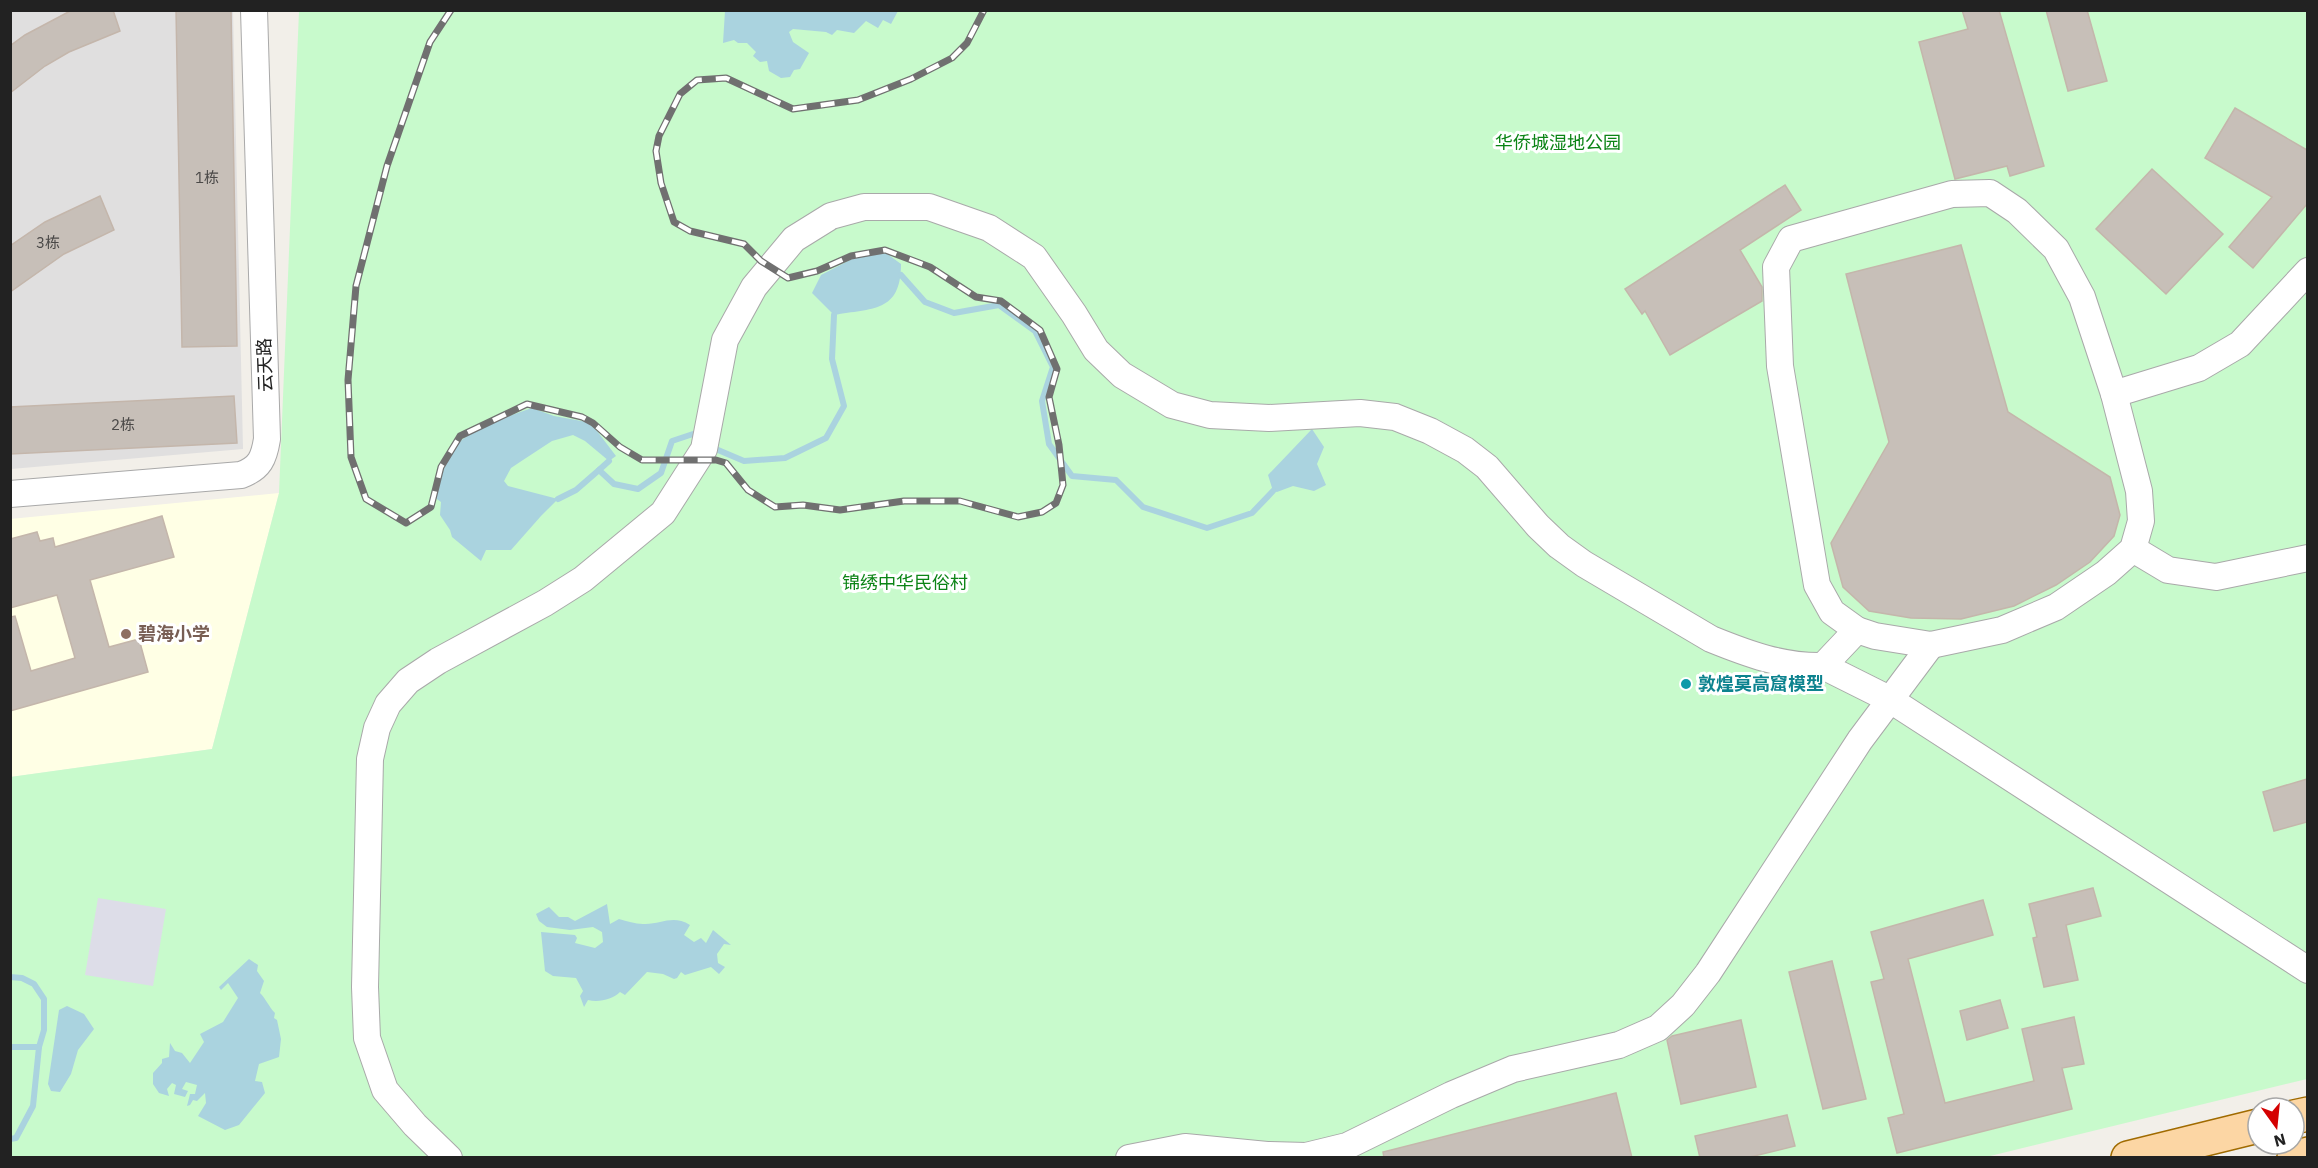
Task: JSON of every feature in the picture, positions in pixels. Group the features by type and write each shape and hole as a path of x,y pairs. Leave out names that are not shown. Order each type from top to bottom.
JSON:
{"main road":[{"path":"2128,1158 2246,1129"},
{"path":"2294,1158 2307,1154"}],"street":[{"name":"云天路","path":"10,494 241,475 253,470 262,461 267,439 254,10"},
{"path":"1990,193 2017,211 2056,249 2082,297 2114,394 2139,491 2141,521 2133,549 2106,573 2056,608 2002,630 1931,645 1875,636 1857,630 1832,612 1817,585 1780,366 1776,267 1791,239 1952,194 1990,193"},
{"path":"449,1158 415,1125 385,1090 367,1038 365,987 370,759 377,728 388,704 408,681 483,635 545,603 583,579 663,513 706,442 725,340 754,287 794,239 831,216 864,207 929,207 989,228 1034,256 1096,350 1122,375 1172,405 1210,415 1269,418 1360,413 1395,417 1430,431 1465,450 1487,467 1538,526 1559,546 1594,570 1721,643 1780,663 1804,667 1823,666 1889,699 2307,970"},
{"path":"2114,394 2199,368 2240,344 2307,271"},
{"path":"2133,549 2168,570 2216,577 2307,558"},
{"path":"1823,666 1857,630"},
{"path":"1129,1158 1185,1147 1267,1155 1306,1156 1347,1146 1451,1095 1513,1069 1619,1045 1658,1028 1683,1005 1708,973 1889,699 1931,645"}],"shaded area":[{"path":"11,11 233,11 243,449 11,469"},
{"name":"碧海小学","path":"279,493 212,749 11,777 10,519"},
{"path":"98,898 166,909 153,986 85,975"}],"green space":[{"name":"锦绣中华民俗村","path":"299,11 2307,11 2307,1079 1982,1158 11,1157 10,777 212,749 279,493"}],"water":[{"path":"725,10 898,11 891,24 883,20 878,28 866,21 854,33 837,30 832,35 826,32 793,29 789,32 793,42 809,53 800,69 794,70 790,77 781,78 769,71 767,61 760,62 753,56 756,52 747,43 738,43 734,40 723,43"},
{"path":"886,253 901,264 900,280 896,292 882,305 872,309 834,315 812,293 821,275 854,258"},
{"path":"532,408 554,416 587,422 616,456 609,461 585,441 573,435 552,441 511,468 504,481 508,486 558,499 511,550 486,550 481,561 452,537 440,515 441,502 434,497 447,460 459,442 490,424"},
{"path":"1312,429 1324,447 1317,464 1326,485 1314,491 1293,486 1277,492 1273,491 1268,475"},
{"path":"607,904 610,924 619,919 643,924 678,920 690,925 684,935 694,942 701,938 706,943 713,930 731,945 724,944 717,954 718,963 725,967 719,974 711,967 685,975 681,972 674,979 663,974 647,972 625,995 620,992 606,1000 588,1000 584,1007 580,996 583,991 576,978 553,976 545,971 541,932 575,935 577,938 575,943 595,948 603,942 602,932 593,927 570,930 547,927 539,921 536,914 549,907 559,917 568,917 575,921"},
{"path":"249,959 258,965 257,971 264,981 260,993 275,1013 274,1018 277,1020 281,1039 279,1057 259,1064 255,1081 262,1082 265,1093 239,1125 225,1130 198,1116 206,1103 205,1093 197,1101 193,1100 187,1106 190,1094 195,1094 197,1085 186,1082 182,1089 188,1091 185,1097 174,1094 176,1085 172,1083 167,1089 169,1096 159,1093 153,1084 153,1073 162,1063 162,1059 169,1057 170,1043 175,1051 182,1053 190,1063 204,1042 200,1034 223,1022 238,998 228,983 221,990 219,987"},
{"path":"67,1006 84,1014 94,1029 78,1050 71,1074 60,1092 51,1091 48,1084 59,1010"}],"building":[{"path":"72,10 113,10 120,31 69,52 45,66 10,93 10,46 25,35"},
{"path":"176,10 231,10 237,346 182,347"},
{"path":"1962,10 1999,10 2044,166 2010,176 2007,166 1955,179 1919,42 1968,29"},
{"path":"2046,10 2087,10 2107,81 2068,91"},
{"path":"2235,108 2307,150 2307,204 2253,268 2229,247 2272,197 2205,158"},
{"path":"2152,169 2223,234 2166,294 2096,229"},
{"path":"1785,185 1801,210 1740,250 1762,287 1762,301 1670,355 1645,311 1642,314 1625,289"},
{"path":"100,196 114,230 64,254 10,292 10,246 45,222"},
{"path":"1961,245 2008,412 2110,477 2120,515 2114,536 2090,562 2056,585 2014,606 1961,619 1911,618 1869,611 1843,587 1831,543 1889,442 1846,274"},
{"path":"234,396 237,443 10,454 10,407"},
{"path":"162,516 174,557 90,580 109,647 139,639 148,672 10,711 10,617 15,616 31,671 75,658 57,595 10,608 10,539 37,532 40,541 53,538 55,547"},
{"path":"2307,779 2307,822 2274,831 2263,792"},
{"path":"2093,888 2101,916 2066,925 2078,980 2044,987 2033,938 2037,937 2029,904"},
{"path":"1983,900 1993,935 1908,959 1945,1103 2034,1081 2022,1029 2074,1017 2084,1064 2062,1068 2072,1109 1897,1153 1888,1118 1904,1114 1871,982 1884,979 1871,932"},
{"path":"1832,961 1866,1099 1823,1109 1789,972"},
{"path":"2000,1000 2008,1028 1967,1040 1960,1011"},
{"path":"1741,1020 1756,1087 1681,1104 1667,1040 1672,1036"},
{"path":"1616,1093 1632,1158 1384,1158 1383,1152"},
{"path":"1787,1115 1795,1146 1746,1158 1700,1158 1695,1136"}],"waterway":[{"path":"901,275 925,302 954,313 999,305 1035,331 1053,367 1042,401 1049,444 1072,476 1116,480 1143,507 1207,528 1252,513 1273,491"},
{"path":"711,447 744,461 785,458 826,438 844,406 832,359 834,315"},
{"path":"609,461 599,470 614,484 638,489 661,473 672,441 693,434 700,439"},
{"path":"558,499 576,490 599,470"},
{"path":"10,977 22,978 34,984 44,999 44,1030 39,1047 33,1106 16,1138 10,1139"},
{"path":"10,1047 39,1047"}],"railway":[{"path":"451,10 430,42 387,166 356,286 348,380 351,457 366,499 406,523 431,507 441,467 460,436 527,404 582,417 593,423 620,447 642,460 716,460 726,463 748,490 775,507 803,505 840,510 904,501 960,501 1018,517 1042,512 1056,503 1063,485 1059,445 1049,397 1057,369 1040,330 1001,301 976,297 930,267 885,250 851,256 817,271 788,278 761,261 744,244 690,231 674,222 661,183 656,151 659,136 680,94 697,80 726,78 793,109 858,100 911,79 952,58 967,43 984,10"}],"place":[{"name":"碧海小学","path":"126,634"},
{"name":"敦煌莫高窟模型","path":"1686,684"}],"park label":[{"name":"华侨城湿地公园","path":"1558,143"}]}
